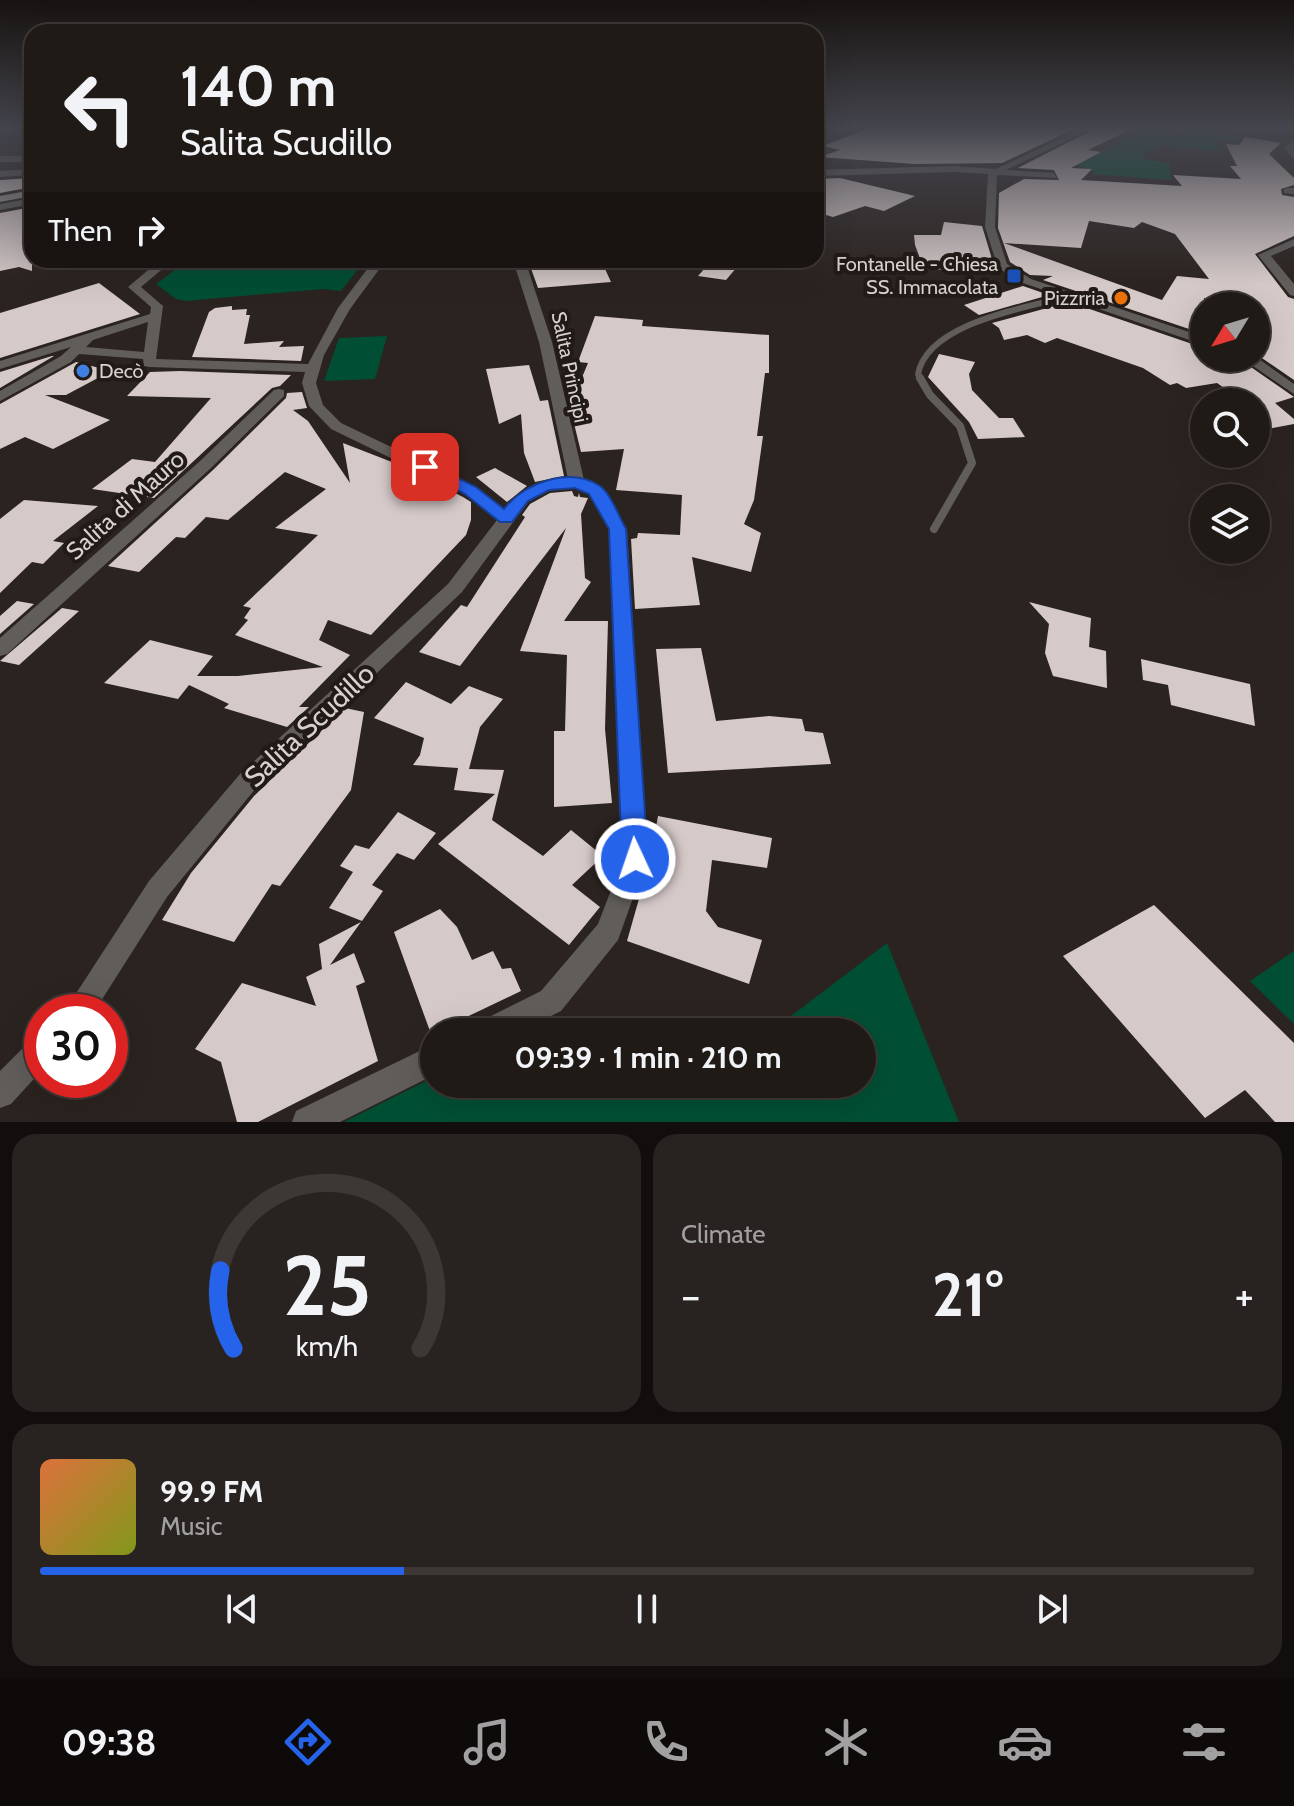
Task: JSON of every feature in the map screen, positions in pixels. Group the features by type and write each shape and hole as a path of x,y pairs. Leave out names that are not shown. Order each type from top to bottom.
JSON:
{"main road":[{"path":"0,199 24,194"}],"street":[{"path":"993,180 990,227 1002,266 1027,281 1190,336"},
{"path":"0,207 24,202"},
{"path":"1294,242 1264,255 1294,291"},
{"path":"149,360 157,306 134,287 157,268"},
{"path":"374,268 344,308 317,355 309,383 316,406 336,426 471,491 506,519"},
{"name":"Salita Principi","path":"522,268 534,298 557,391 566,447 577,483"},
{"path":"0,365 156,316"},
{"path":"0,397 78,350 90,335"},
{"path":"78,350 149,360 313,368"},
{"path":"1268,372 1294,390"},
{"name":"Salita di Mauro","path":"0,649 205,465 279,393"},
{"path":"517,1018 551,1001 609,931 635,859 618,529 596,491 577,483"},
{"name":"Salita Scudillo","path":"90,994 158,889 248,781 455,588 522,498 545,485 577,483"},
{"path":"307,1122 420,1066"},
{"path":"0,1093 24,1068"}],"lane":[{"path":"934,529 972,463 960,426 930,395 918,374 923,355 943,339 975,323 1069,296"}],"green space":[{"path":"177,268 359,268 341,291 323,289 186,301 176,299 156,284"},
{"path":"387,336 375,379 324,381 339,338"},
{"path":"887,943 959,1122 344,1122 420,1084 420,1098 876,1098 876,1018 788,1018"},
{"path":"1294,951 1294,1024 1250,981"}],"building":[{"path":"0,180 24,180 24,188 0,193"},
{"path":"824,180 850,180 915,196 884,211 865,206 833,217 824,214"},
{"path":"1022,180 1182,186 1177,180 1294,180 1294,185 1281,189 1282,195 1294,197 1294,236 1255,254 1288,297 1294,299 1294,380 1270,364 1270,292 1190,292 1190,329 1043,280 1053,276 1030,275 1010,262 998,228 999,193","holes":["1089,221 1134,228 1142,222 1175,234 1209,279 1177,276 1162,300 1004,243 1081,248"]},
{"path":"24,208 24,268 32,268 32,271 19,267 0,271 0,213"},
{"path":"944,222 982,226 995,269 999,272 924,269 914,235 941,235"},
{"path":"531,268 605,268 611,282 538,288"},
{"path":"705,268 736,268 726,280 698,276"},
{"path":"99,283 140,314 0,358 0,313"},
{"path":"1023,286 1049,295 979,315 964,305"},
{"path":"1069,302 1190,343 1190,372 1258,372 1294,397 1275,403 1294,419 1294,424 1270,428 1270,388 1224,388 1217,383 1186,388 1177,383 1170,385 1143,368 1057,338 1045,343 1027,335 1004,340 999,328 992,323"},
{"path":"232,306 232,310 247,309 246,315 250,315 244,344 284,341 279,347 304,346 301,361 192,357 209,312"},
{"path":"595,316 643,320 642,326 769,335 769,373 765,373 757,436 763,436 754,500 744,524 761,533 751,572 692,557 700,605 635,609 631,539 637,538 638,533 680,535 682,495 616,490 624,449 581,452 568,399 573,399 588,363 578,362"},
{"path":"939,354 975,362 969,374 972,390 999,418 1013,418 1025,437 978,439 969,422 928,377"},
{"path":"54,356 0,388 0,372"},
{"path":"76,362 111,371 66,395 45,395 110,420 53,449 25,437 0,449 0,404"},
{"path":"529,365 540,401 548,400 564,476 535,482 524,453 521,414 499,424 486,369"},
{"path":"150,372 291,375 280,386 272,388 154,498 92,489 132,459 155,462 211,398 127,396"},
{"path":"302,392 307,408 293,410 308,421 350,483 343,443 397,464 471,502 471,520 466,535 371,635 328,620 319,640 350,655 299,707 309,707 287,727 224,708 229,704 189,685 178,699 104,683 150,640 213,656 197,676 238,676 323,667 235,635 248,620 244,618 251,608 243,606 318,535 275,528 326,489 285,472 228,520 206,517 185,538 176,537 139,572 108,566 213,470 286,398 287,393"},
{"path":"495,468 527,486 507,502 476,477"},
{"path":"572,491 574,496 578,497 579,493 580,497 588,498 581,514 585,578 591,582 564,621 608,621 605,729 612,803 554,807 554,731 565,731 567,655 520,651 566,528 460,666 419,652 461,605 467,607 525,517 522,515 530,504 550,493"},
{"path":"24,500 98,506 53,541 64,543 43,564 32,562 0,593 0,519"},
{"path":"17,601 34,604 0,634 0,616"},
{"path":"1029,602 1091,618 1089,647 1106,651 1107,688 1053,676 1045,653 1049,624"},
{"path":"62,608 79,611 19,665 0,661"},
{"path":"701,648 716,721 769,716 802,719 805,731 823,733 831,764 668,773 656,649"},
{"path":"1141,659 1250,684 1255,726 1171,705 1168,685 1143,680"},
{"path":"406,682 451,704 469,686 503,699 480,727 469,769 504,770 492,820 543,856 571,830 603,856 572,885 600,907 569,945 438,844 495,794 454,790 458,768 413,765 420,755 424,738 374,718"},
{"path":"345,708 364,712 351,790 280,886 272,884 234,942 162,920 191,873 254,796"},
{"path":"398,812 436,833 414,860 397,853 372,885 383,891 362,921 329,908 353,872 340,866 355,845 369,849"},
{"path":"658,816 772,838 767,868 712,860 706,911 718,927 762,940 749,984 627,941 650,860"},
{"path":"1154,905 1294,1043 1294,1122 1275,1122 1245,1090 1205,1118 1063,956"},
{"path":"440,909 457,927 472,960 493,951 502,969 511,968 521,991 464,1018 425,1018 394,932"},
{"path":"361,922 330,965 354,953 365,982 356,986 378,1061 258,1122 237,1122 221,1062 195,1049 242,983 316,1006 306,977 322,969 319,944"}],"place":[{"name":"Fontanelle - Chiesa SS. Immacolata","path":"1014,276"},
{"name":"Pizzrria","path":"1121,298"},
{"name":"Decò","path":"83,371"}],"route":[{"path":"425,467 471,491 506,519 522,498 545,485 577,483 596,491 618,529 635,859"}]}
